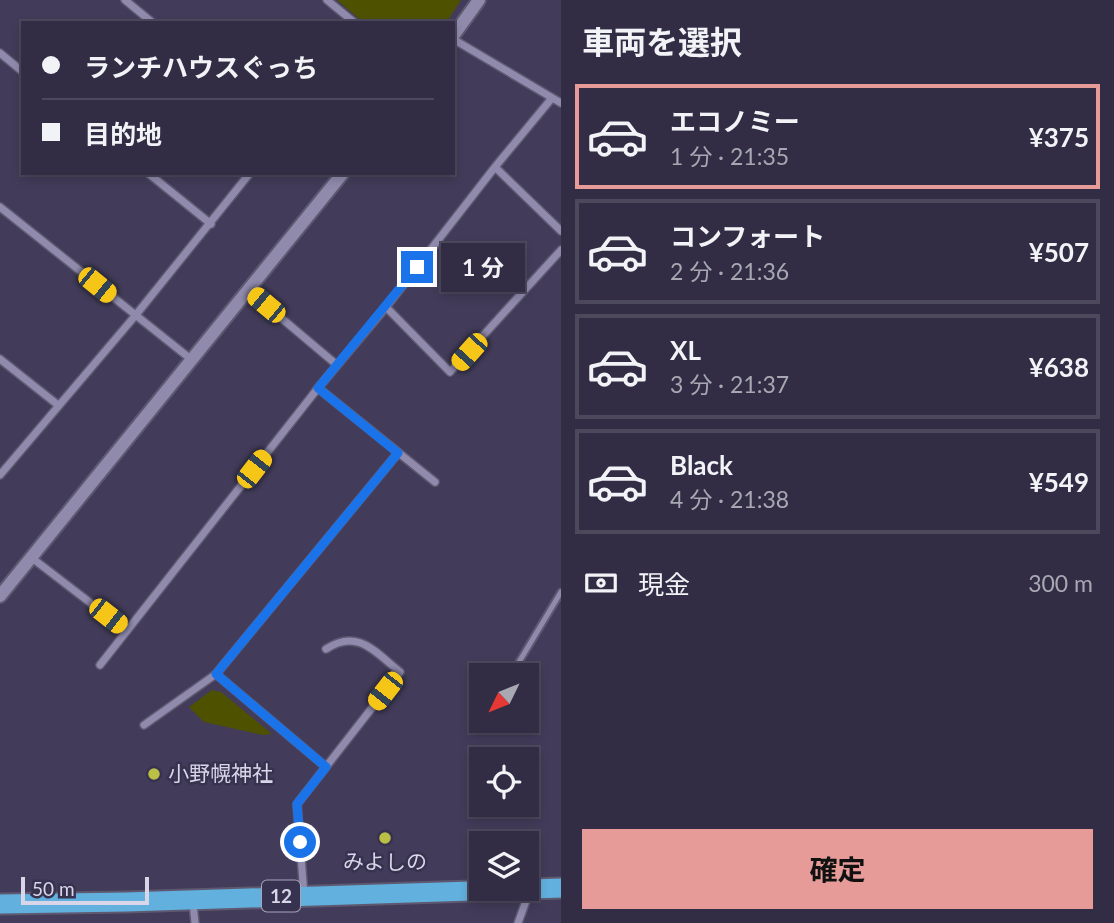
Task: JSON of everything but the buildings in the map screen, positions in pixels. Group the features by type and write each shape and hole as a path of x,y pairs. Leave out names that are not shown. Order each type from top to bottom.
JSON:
{"highway":[{"name":"12","path":"539,889 561,888"},
{"name":"12","path":"0,904 469,891"}],"street":[{"path":"125,0 151,21"},
{"path":"327,0 353,21"},
{"path":"455,34 479,0"},
{"path":"455,38 561,103"},
{"path":"0,53 21,70"},
{"path":"100,665 318,388 552,98"},
{"path":"495,167 561,231"},
{"path":"150,175 211,224"},
{"path":"0,475 135,316 248,175"},
{"path":"0,596 340,175"},
{"path":"0,206 192,360"},
{"path":"386,307 450,372 561,250"},
{"path":"248,290 337,365"},
{"path":"0,359 58,405"},
{"path":"318,388 435,482"},
{"path":"144,725 216,674 398,453"},
{"path":"32,558 127,631"},
{"path":"304,895 297,804 400,672 363,643 349,639 337,641 326,649"},
{"path":"216,674 326,767"},
{"path":"193,900 195,923"},
{"path":"518,923 526,901"}],"lane":[{"path":"518,663 561,592"}],"shaded area":[{"path":"337,0 461,0 447,21 362,21"},
{"path":"212,690 221,692 272,734 263,735 204,722 189,707"}],"place":[{"name":"小野幌神社","path":"154,774"},
{"name":"みよしの","path":"385,838"}],"route":[{"path":"300,842 297,804 326,767 216,674 398,453 318,388 417,267"}]}
